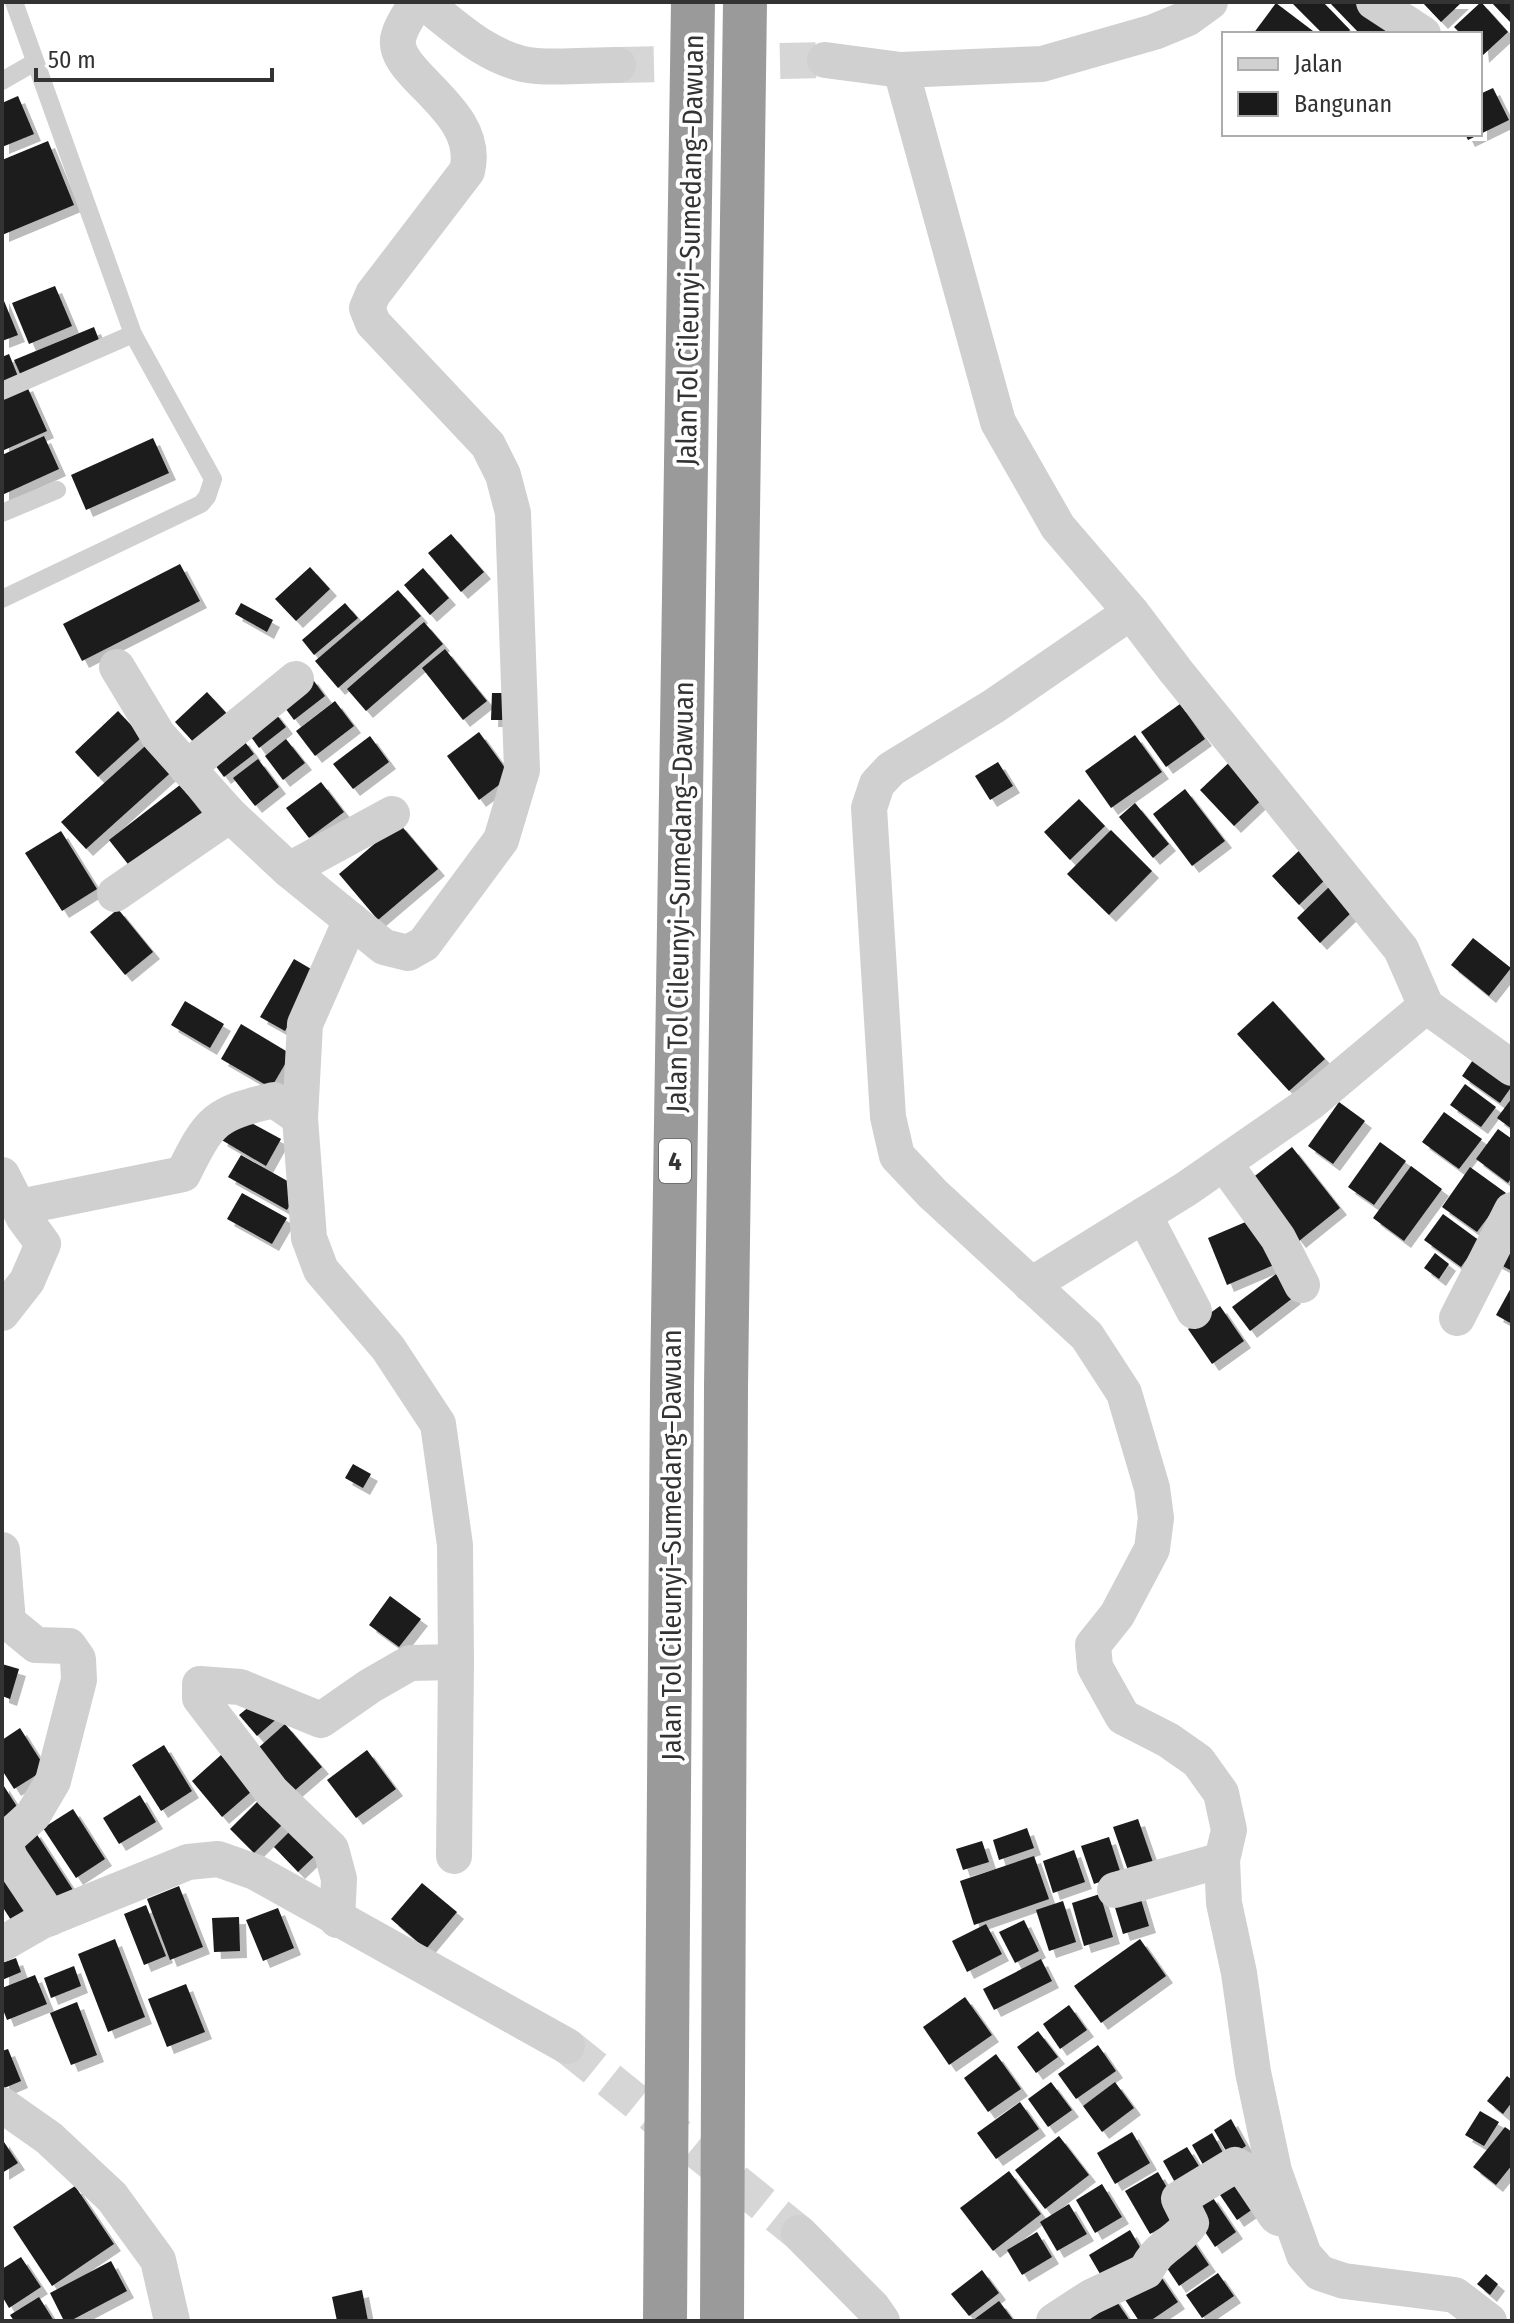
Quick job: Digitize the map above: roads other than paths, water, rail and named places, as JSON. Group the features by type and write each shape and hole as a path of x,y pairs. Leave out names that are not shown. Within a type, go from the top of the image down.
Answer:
{"highway":[{"name":"Jalan Tol Cileunyi–Sumedang–Dawuan","path":"665,2321 672,1403 693,2"},
{"name":"Jalan Tol Cileunyi–Sumedang–Dawuan","path":"722,2321 726,1386 745,2"}],"street":[{"path":"117,667 158,735 230,815 289,870 384,947 408,953 424,944 501,840 522,770 513,513 503,475 488,445 373,323 367,308 373,294 467,171 471,155 469,142 457,121 405,62 398,45 399,35 417,2"},
{"path":"424,2 498,55 534,66 618,65"},
{"path":"825,60 901,70 1042,64 1154,32 1188,18 1210,2"},
{"path":"1374,2 1420,32"},
{"path":"901,70 998,422 1058,527 1131,612 1401,949 1426,1006 1512,1068"},
{"path":"1131,612 994,706 891,769 877,784 869,808 888,1117 897,1156 933,1194 1087,1336 1124,1393 1152,1488 1156,1518 1152,1549 1117,1615 1093,1645 1095,1667 1123,1717 1168,1740 1198,1761 1221,1793 1229,1830 1222,1860 1224,1903 1239,1973 1253,2072 1274,2171 1304,2255 1320,2273 1344,2281 1455,2295 1489,2321"},
{"path":"187,768 296,679"},
{"path":"289,870 392,814"},
{"path":"115,894 230,815"},
{"path":"351,920 305,1024 300,1118 309,1238 321,1270 388,1348 438,1424 455,1545 454,1856"},
{"path":"1031,1285 1224,1163 1310,1103 1426,1006"},
{"path":"20,1207 183,1174 200,1140 221,1115 238,1108 274,1100 300,1118"},
{"path":"1224,1163 1278,1238 1302,1285"},
{"path":"2,1175 43,1244 27,1281 2,1313"},
{"path":"1457,1318 1512,1210"},
{"path":"1144,1215 1194,1311"},
{"path":"2,1550 8,1622 36,1645 69,1646 78,1659 79,1680 53,1781 33,1815 4,1841 10,1858 50,1918"},
{"path":"337,1920 339,1879 331,1849 272,1792 200,1698 200,1684 240,1687 321,1720 410,1663 456,1662"},
{"path":"2,1944 50,1918 188,1862 218,1859 255,1872 567,2046"},
{"path":"1115,1890 1222,1860"},
{"path":"2,2105 49,2138 112,2197 158,2260 172,2321"},
{"path":"1054,2321 1091,2297 1146,2271 1153,2255 1191,2223 1179,2199 1235,2165 1245,2170 1276,2216 1293,2223"},
{"path":"799,2233 882,2321"}],"lane":[{"path":"2,599 201,504 213,479 133,334 14,2"},
{"path":"2,81 35,62"},
{"path":"2,391 133,334"},
{"path":"2,513 57,490"}],"tunnel":[{"path":"618,65 825,60"},
{"path":"567,2046 799,2233"}]}
